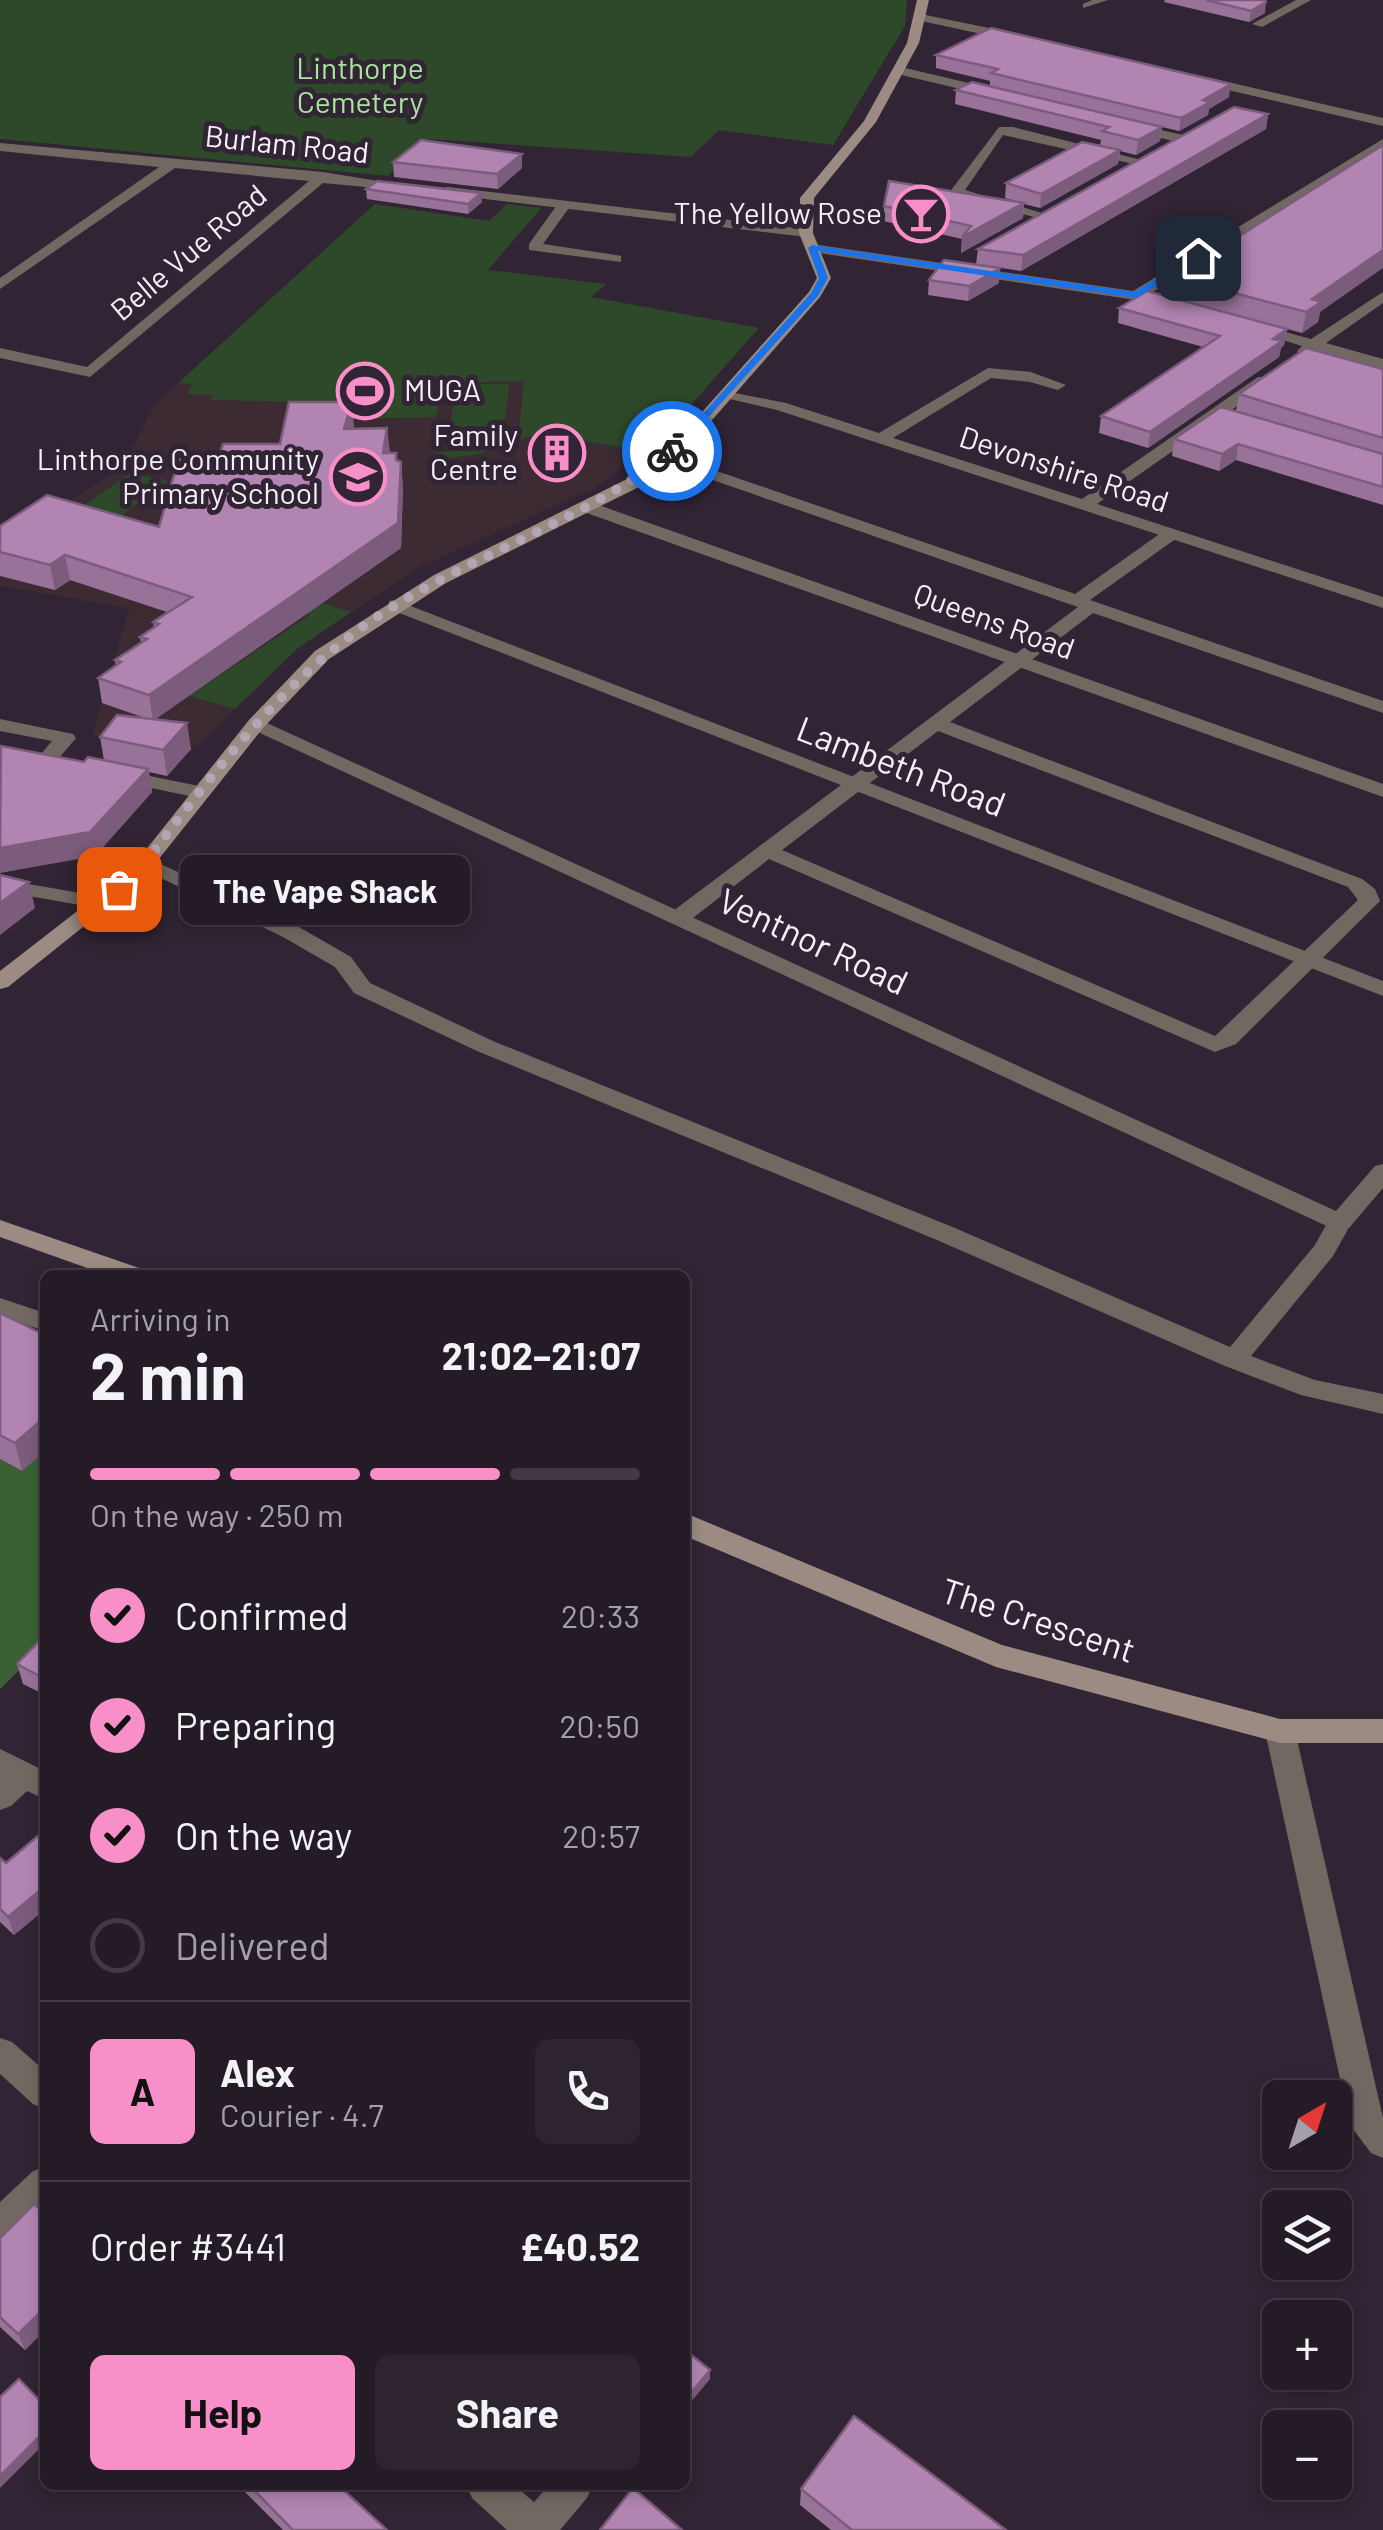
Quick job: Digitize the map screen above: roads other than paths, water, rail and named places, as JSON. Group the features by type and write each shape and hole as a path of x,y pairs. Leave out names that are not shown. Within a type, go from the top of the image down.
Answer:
{"street":[{"path":"0,982 103,903 144,864 256,724 322,654 395,605 632,484 726,396 815,294 824,278 809,241 806,198 870,122 913,43 923,0"},
{"path":"1088,6 1102,0"},
{"path":"1258,24 1305,0"},
{"path":"920,18 1034,42"},
{"path":"897,70 1010,97"},
{"path":"1186,77 1379,118"},
{"path":"1245,103 1262,94"},
{"path":"1122,125 1178,138"},
{"path":"1122,171 1195,130"},
{"path":"1040,217 957,192 998,131 1013,131 1138,162"},
{"path":"1136,296 1383,143"},
{"name":"Burlam Road","path":"0,146 323,176 564,205 959,264 1136,296 1189,310"},
{"path":"0,285 176,161"},
{"name":"Belle Vue Road","path":"0,353 90,372 323,176"},
{"path":"564,205 534,247 616,258"},
{"path":"1026,226 1056,208"},
{"path":"1298,356 1383,296"},
{"path":"1243,325 1383,364"},
{"path":"1084,506 1282,367"},
{"path":"880,439 988,372 1058,385"},
{"name":"Devonshire Road","path":"726,396 780,406 1383,603"},
{"path":"1216,414 1235,419"},
{"path":"664,458 1383,707"},
{"name":"Queens Road","path":"586,507 1383,791"},
{"path":"681,916 1018,660 1171,534"},
{"name":"Lambeth Road","path":"395,605 1383,989"},
{"path":"768,851 1215,1045 1228,1039 1369,901 1368,893 1356,883 936,723"},
{"path":"0,724 66,738 46,761 199,792"},
{"name":"Ventnor Road","path":"256,724 1340,1222"},
{"path":"144,864 292,932 343,962 362,988 484,1046 946,1234 1234,1359 1310,1388 1383,1404"},
{"path":"0,885 103,903"},
{"path":"1234,1359 1383,1172"},
{"path":"0,1228 119,1270"},
{"path":"0,1307 40,1320"},
{"name":"The Crescent","path":"690,1526 996,1655 1280,1731 1383,1730"},
{"path":"1280,1731 1367,2125 1383,2142"},
{"path":"0,1797 22,1774"},
{"path":"0,2053 40,2089"},
{"path":"0,2225 40,2188"},
{"path":"491,2490 535,2530 570,2490"}],"place":[{"name":"The Yellow Rose","path":"921,214"},
{"name":"MUGA","path":"365,391"},
{"name":"Family Centre","path":"557,453"},
{"name":"Linthorpe Community Primary School","path":"358,477"},
{"name":"The Vape Shack","path":"119,889"}],"park label":[{"name":"Linthorpe Cemetery","path":"360,86"}]}
